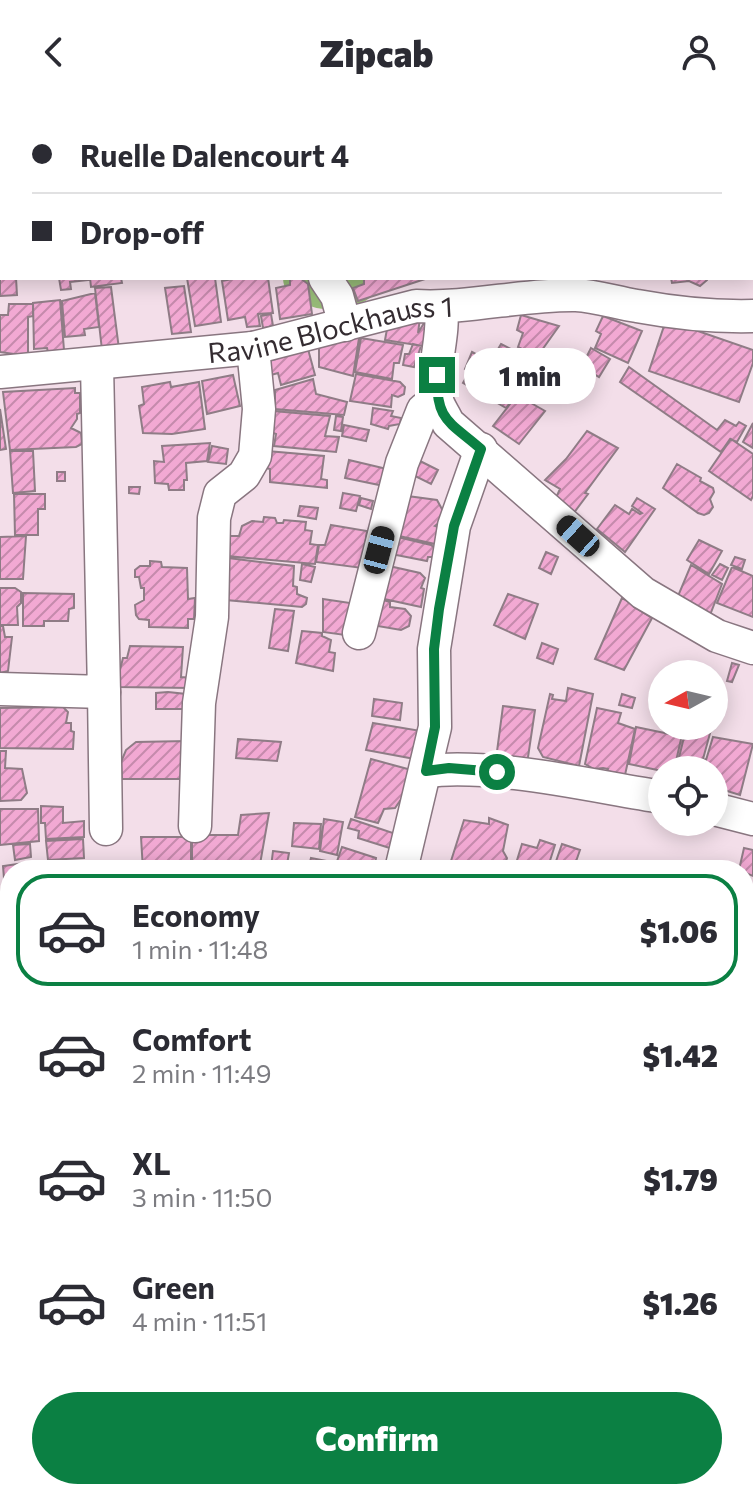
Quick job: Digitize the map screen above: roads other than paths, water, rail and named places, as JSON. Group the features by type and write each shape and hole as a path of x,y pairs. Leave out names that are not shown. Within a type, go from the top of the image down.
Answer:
{"street":[{"path":"326,280 337,296 345,325"},
{"name":"Ravine Blockhauss 1","path":"0,372 253,348 416,306 441,307 526,297 579,295 638,307 708,315 753,316"},
{"path":"441,307 443,325 437,350 436,401 448,423 643,593 717,636 753,648"},
{"path":"195,826 199,703 212,617 214,518 220,494 244,475 255,456 259,409 253,348"},
{"path":"97,365 106,829"},
{"path":"359,633 402,463 423,410 436,401"},
{"path":"404,860 435,727 434,649 454,526 481,449"},
{"path":"0,689 104,692"},
{"path":"426,771 449,768 497,772 648,795"},
{"path":"728,813 753,819"}],"waterway":[{"path":"314,280 331,284 348,280"}]}
